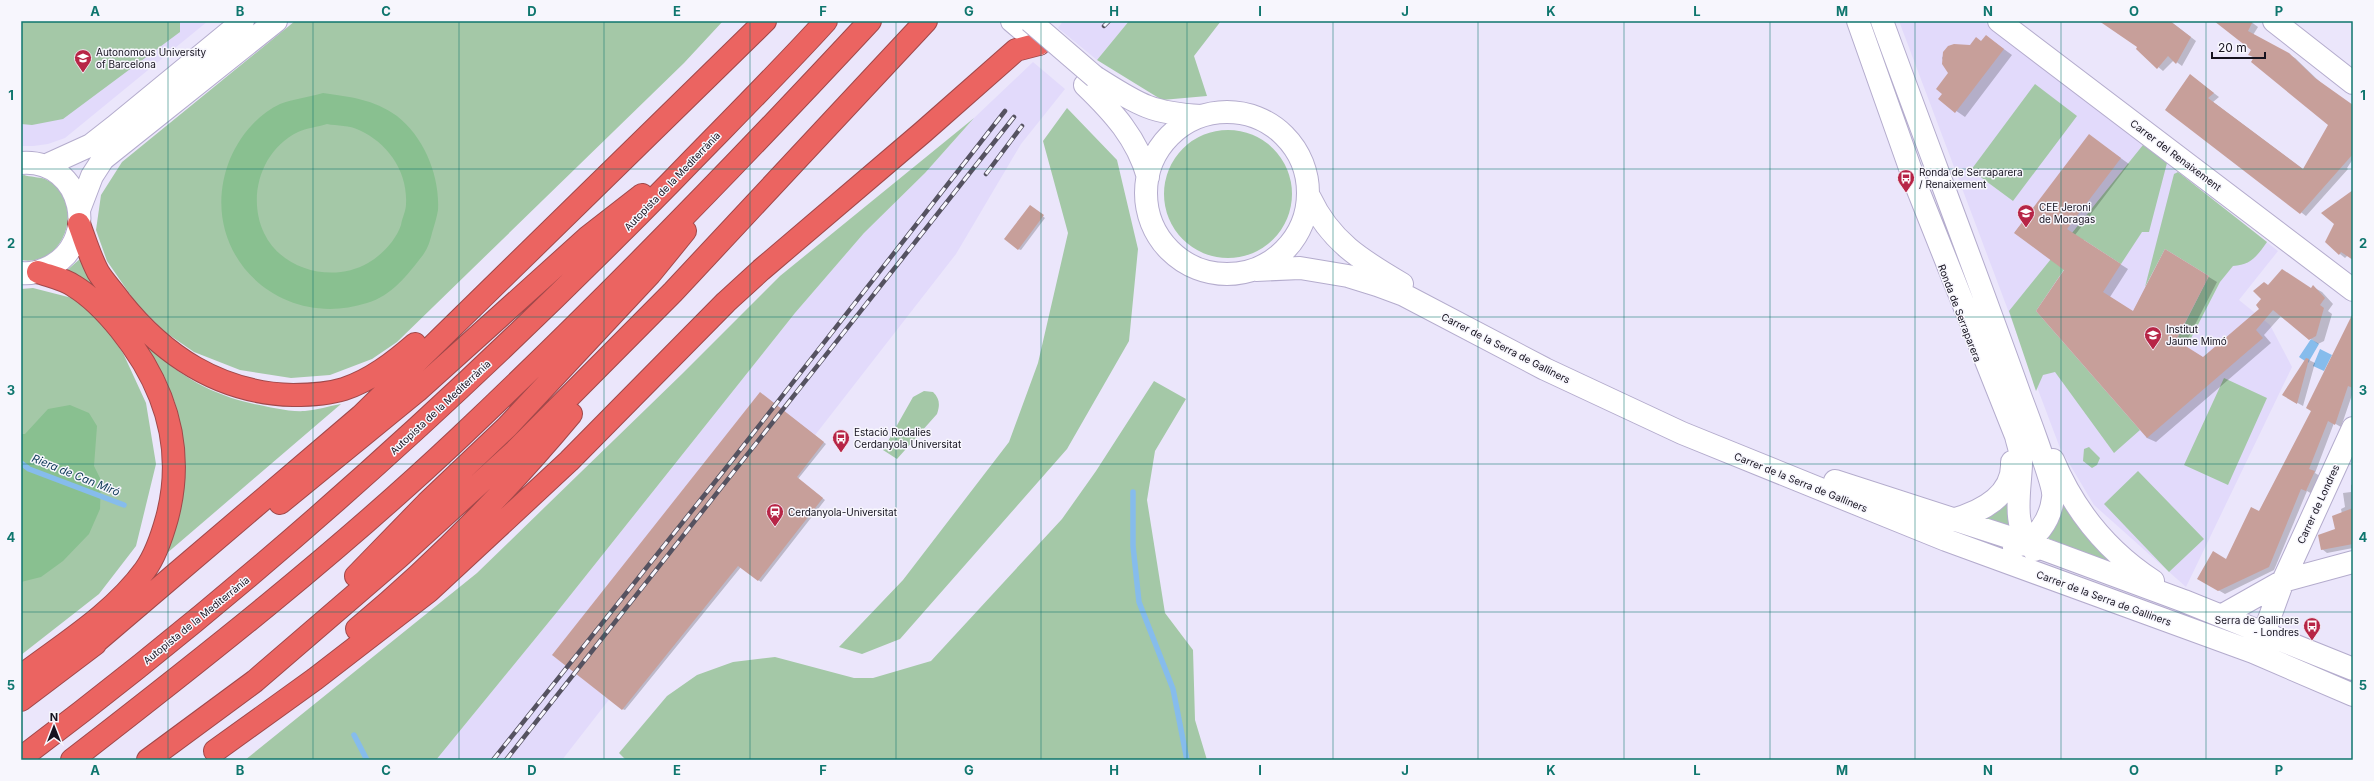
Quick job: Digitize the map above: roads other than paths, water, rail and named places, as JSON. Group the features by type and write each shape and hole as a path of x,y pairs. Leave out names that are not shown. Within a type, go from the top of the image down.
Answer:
{"highway":[{"path":"84,652 361,416 744,44 765,21"},
{"name":"Autopista de la Mediterrània","path":"21,758 182,633 354,486 457,393 533,320 826,21"},
{"path":"72,760 198,663 304,575 458,439 571,329 762,134 870,21"},
{"path":"149,759 255,681 399,557 520,446 673,292 926,21"},
{"path":"79,217 91,259 99,274 148,334 182,360 222,381 251,390 279,394 310,395 342,390 380,372 417,343 577,184 696,74 744,44"},
{"path":"210,756 315,679 429,591 569,461 726,302 761,270 923,132 1016,50 1039,44"},
{"path":"149,759 243,672 366,568 427,503 507,427 650,274 762,134"},
{"path":"21,700 84,652 216,557 465,349 588,237 713,138"},
{"path":"21,676 107,610 129,590 145,569 162,534 169,509 174,463 172,434 166,410 148,369 134,346 104,310 74,285 26,273"},
{"path":"210,756 388,603 473,523 563,424 673,292"}],"street":[{"path":"47,165 91,145 243,21"},
{"path":"26,273 59,262 72,248 79,217 92,176 103,159 276,21"},
{"path":"1012,21 1039,44 1090,81 1149,109 1172,114 1201,116"},
{"path":"1030,21 1090,81 1128,130 1142,155 1148,177"},
{"name":"Ronda de Serraparera","path":"1858,21 1916,185 2016,436 2021,462 2019,511 2021,530 2027,543 2044,560 2074,576 2121,596 2133,609"},
{"path":"1868,21 1875,70"},
{"path":"1882,21 1974,267 2033,431 2054,497 2048,518 2040,531 2027,543 2012,547 1980,542 1960,545"},
{"name":"Carrer del Renaixement","path":"1999,21 2353,290"},
{"path":"2274,21 2353,82"},
{"name":"Ronda de Serraparera","path":"1875,70 1876,95 2012,450 2012,468 2009,484 1990,504 1970,515 1952,520"},
{"path":"1216,112 1242,113 1259,118 1273,125 1298,150 1306,167 1310,198 1307,211 1292,238 1277,254 1256,270 1234,275 1207,273 1182,262 1172,254 1159,239 1149,215 1147,203 1148,177 1154,159 1163,143 1184,124 1201,116 1216,112"},
{"path":"21,163 35,162 47,165 60,173 68,182 75,194 79,217"},
{"name":"Carrer de la Serra de Galliners","path":"1310,198 1328,230 1363,261 1455,313 1542,358 1688,426 1770,459 1952,520 2027,543 2184,601 2353,669"},
{"path":"1974,267 1983,278 2056,469 2090,525 2117,555 2133,568 2184,601"},
{"name":"Carrer de la Serra de Galliners","path":"1256,270 1300,268 1348,276 1377,284 1404,295 1494,343 1654,420 1794,480 1960,545 2253,652 2353,695"},
{"name":"Carrer de Londres","path":"2253,652 2264,633 2283,581 2353,428"},
{"path":"2221,616 2283,581 2353,562"}],"water":[{"path":"2311,339 2319,344 2308,363 2299,357"},
{"path":"2320,349 2332,355 2324,371 2313,366"}],"waterway":[{"name":"Riera de Can Miró","path":"21,463 29,469 124,505"},
{"path":"1133,492 1133,546 1139,602 1173,689 1187,760"},
{"name":"Riera de Can Miró","path":"354,735 367,760"}],"railway":[{"path":"1104,26 1109,21"},
{"path":"493,760 726,468 1005,111"},
{"path":"506,760 1014,117"},
{"path":"986,174 1022,126"}],"place":[{"name":"Autonomous University of Barcelona","path":"83,73"},
{"name":"Ronda de Serraparera / Renaixement","path":"1906,193"},
{"name":"CEE Jeroni de Moragas","path":"2026,228"},
{"name":"Institut Jaume Mimó","path":"2153,350"},
{"name":"Estació Rodalies Cerdanyola Universitat","path":"841,453"},
{"name":"Cerdanyola-Universitat","path":"775,527"},
{"name":"Serra de Galliners - Londres","path":"2312,641"}]}
